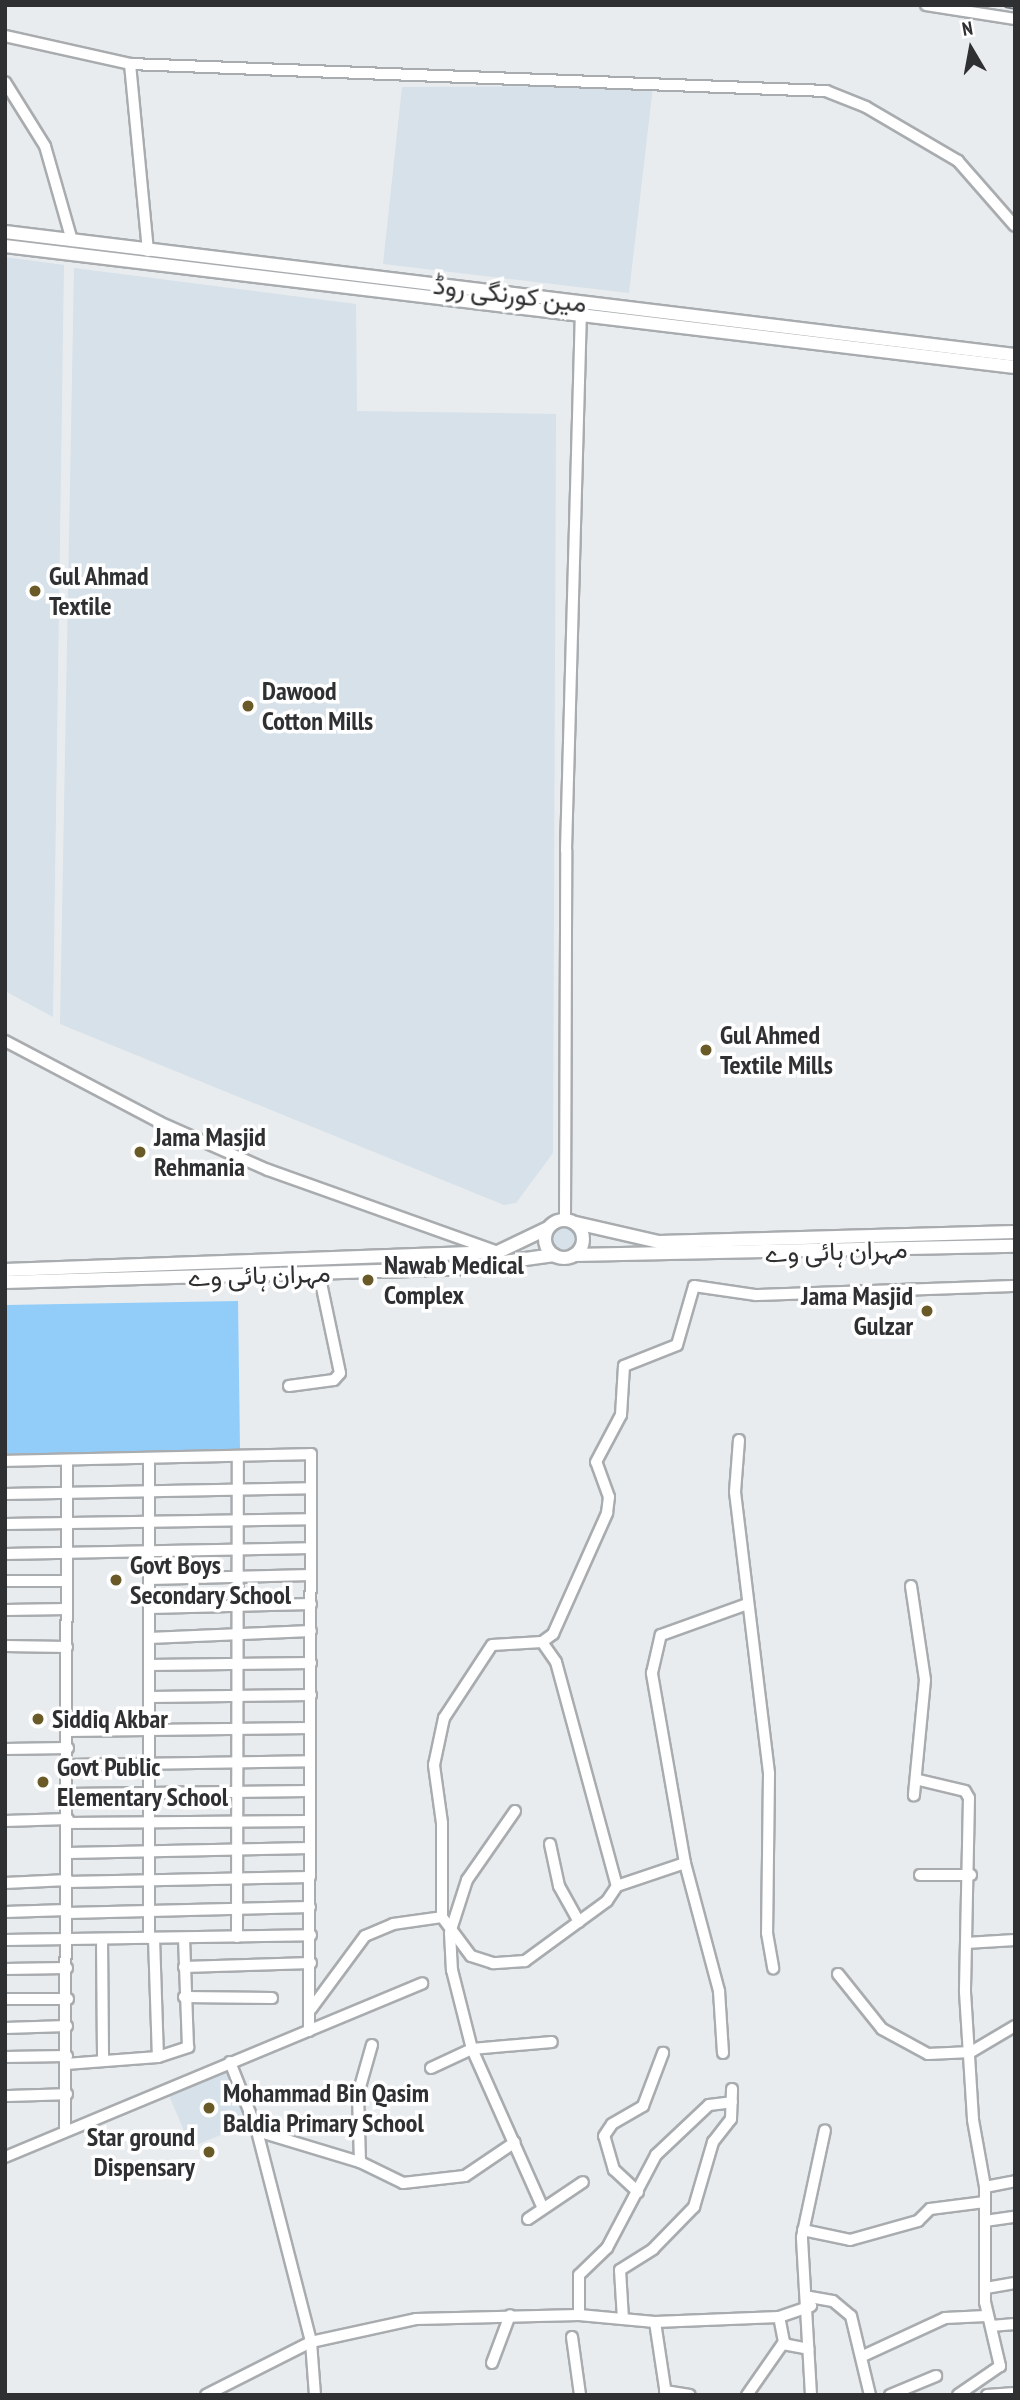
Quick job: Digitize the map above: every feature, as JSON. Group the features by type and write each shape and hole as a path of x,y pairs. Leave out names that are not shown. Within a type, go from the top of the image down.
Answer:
{"main road":[{"name":"مین کورنگی روڈ","path":"5,232 1015,355"},
{"name":"مین کورنگی روڈ","path":"5,246 1015,367"},
{"path":"548,1228 545,1243 554,1255 574,1255 583,1236 571,1221"},
{"path":"5,1270 498,1252 548,1228 571,1221 659,1242 1015,1232"},
{"name":"مہران ہائی وے","path":"574,1255 1015,1246"},
{"name":"مہران ہائی وے","path":"5,1282 505,1266 554,1255"}],"street":[{"path":"926,5 1015,19"},
{"path":"5,36 130,64 826,91 866,107 958,161 1015,226"},
{"path":"130,64 148,251"},
{"path":"5,82 45,146 72,241"},
{"path":"571,1221 566,838 582,302"},
{"path":"5,1041 159,1122 268,1171 498,1252"},
{"path":"289,1386 334,1380 340,1373 319,1273"},
{"path":"685,1863 617,1886 579,1922 525,1961 493,1964 471,1956 450,1933 442,1917 442,1823 434,1765 444,1718 492,1645 542,1642 553,1634 607,1513 609,1497 596,1462 621,1415 624,1366 677,1345 694,1286 770,1295 1015,1286"},
{"path":"739,1440 735,1492 745,1605 769,1774 767,1933 773,1968"},
{"path":"5,1461 311,1454 309,2031"},
{"path":"237,1937 240,1792 238,1457"},
{"path":"149,1458 149,1909 158,2057"},
{"path":"65,2131 68,1999 67,1460"},
{"path":"5,1494 149,1494 310,1488"},
{"path":"5,1524 239,1518 310,1519"},
{"path":"5,1553 311,1548"},
{"path":"149,1579 311,1575"},
{"path":"5,1581 67,1581"},
{"path":"911,1586 925,1680 919,1780 914,1795"},
{"path":"149,1608 311,1604"},
{"path":"723,2053 719,1991 685,1863 654,1695 658,1641 745,1605"},
{"path":"5,1609 67,1609"},
{"path":"149,1638 311,1631"},
{"path":"542,1642 556,1662 617,1886"},
{"path":"5,1646 67,1647"},
{"path":"149,1665 311,1663"},
{"path":"149,1697 311,1695"},
{"path":"68,1731 310,1728"},
{"path":"5,1749 68,1748"},
{"path":"68,1765 310,1761"},
{"path":"919,1780 969,1795 971,1875 966,1943 973,2120 985,2186 986,2316 991,2326 999,2367 971,2380 958,2395"},
{"path":"68,1794 309,1791"},
{"path":"515,1811 467,1880 450,1933 456,1993 472,2049 542,2206"},
{"path":"5,1821 309,1821"},
{"path":"550,1844 559,1886 579,1922"},
{"path":"68,1853 310,1849"},
{"path":"920,1875 971,1875"},
{"path":"5,1883 310,1877"},
{"path":"5,1912 310,1907"},
{"path":"311,2010 365,1936 393,1924 442,1917"},
{"path":"5,1940 311,1936"},
{"path":"5,2057 103,2061 158,2057 188,2047 184,1997 184,1938"},
{"path":"102,1939 103,2061"},
{"path":"966,1943 1015,1940"},
{"path":"184,1967 311,1963"},
{"path":"5,1969 67,1968"},
{"path":"838,1974 891,2037 936,2056 971,2052 1015,2026"},
{"path":"5,2157 422,1983"},
{"path":"184,1997 272,1998"},
{"path":"5,1999 68,1999"},
{"path":"5,2028 67,2026"},
{"path":"431,2068 472,2049 552,2042"},
{"path":"360,2162 358,2094 372,2045"},
{"path":"638,2192 614,2170 604,2136 612,2124 643,2106 663,2053"},
{"path":"230,2062 257,2132 311,2342 315,2395"},
{"path":"623,2319 620,2270 653,2249 694,2207 713,2142 731,2119 732,2088"},
{"path":"5,2096 67,2094"},
{"path":"579,2315 579,2275 607,2248 656,2155 709,2105 732,2102"},
{"path":"811,2395 811,2302 803,2230 825,2130"},
{"path":"257,2132 360,2162 391,2181 435,2182 465,2176 515,2142"},
{"path":"985,2186 1015,2181"},
{"path":"528,2219 542,2206 583,2182"},
{"path":"803,2230 850,2240 918,2221 930,2209 985,2202"},
{"path":"985,2221 1015,2217"},
{"path":"986,2288 1015,2283"},
{"path":"206,2395 311,2342 416,2319 579,2315 655,2322 779,2317 811,2302 846,2310 865,2355 870,2395"},
{"path":"492,2363 510,2315"},
{"path":"865,2355 938,2320 986,2316"},
{"path":"747,2395 783,2344 779,2317"},
{"path":"655,2322 666,2393 690,2395"},
{"path":"991,2326 1015,2324"},
{"path":"572,2337 580,2395"},
{"path":"783,2344 809,2348"},
{"path":"890,2395 936,2376"},
{"path":"987,2395 1015,2393"}],"shaded area":[{"path":"653,86 629,293 383,264 402,87"},
{"path":"5,257 64,265 53,1017 5,991"},
{"path":"74,268 356,304 357,411 556,414 553,1153 516,1203 504,1205 60,1024"},
{"path":"564,1226 574,1229 577,1239 574,1249 564,1252 554,1249 551,1239 554,1229"},
{"path":"238,1301 240,1450 5,1454 5,1305"},
{"name":"Mohammad Bin Qasim Baldia Primary School","path":"227,2069 250,2123 191,2147 168,2093"}],"railway":[{"path":"1005,5 1015,7"}],"place":[{"name":"Gul Ahmad Textile","path":"35,591"},
{"name":"Dawood Cotton Mills","path":"248,706"},
{"name":"Gul Ahmed Textile Mills","path":"706,1050"},
{"name":"Jama Masjid Rehmania","path":"140,1152"},
{"name":"Nawab Medical Complex","path":"368,1280"},
{"name":"Jama Masjid Gulzar","path":"927,1311"},
{"name":"Govt Boys Secondary School","path":"116,1580"},
{"name":"Siddiq Akbar","path":"38,1719"},
{"name":"Govt Public Elementary School","path":"43,1782"},
{"name":"Mohammad Bin Qasim Baldia Primary School","path":"209,2108"},
{"name":"Star ground Dispensary","path":"209,2152"}]}
